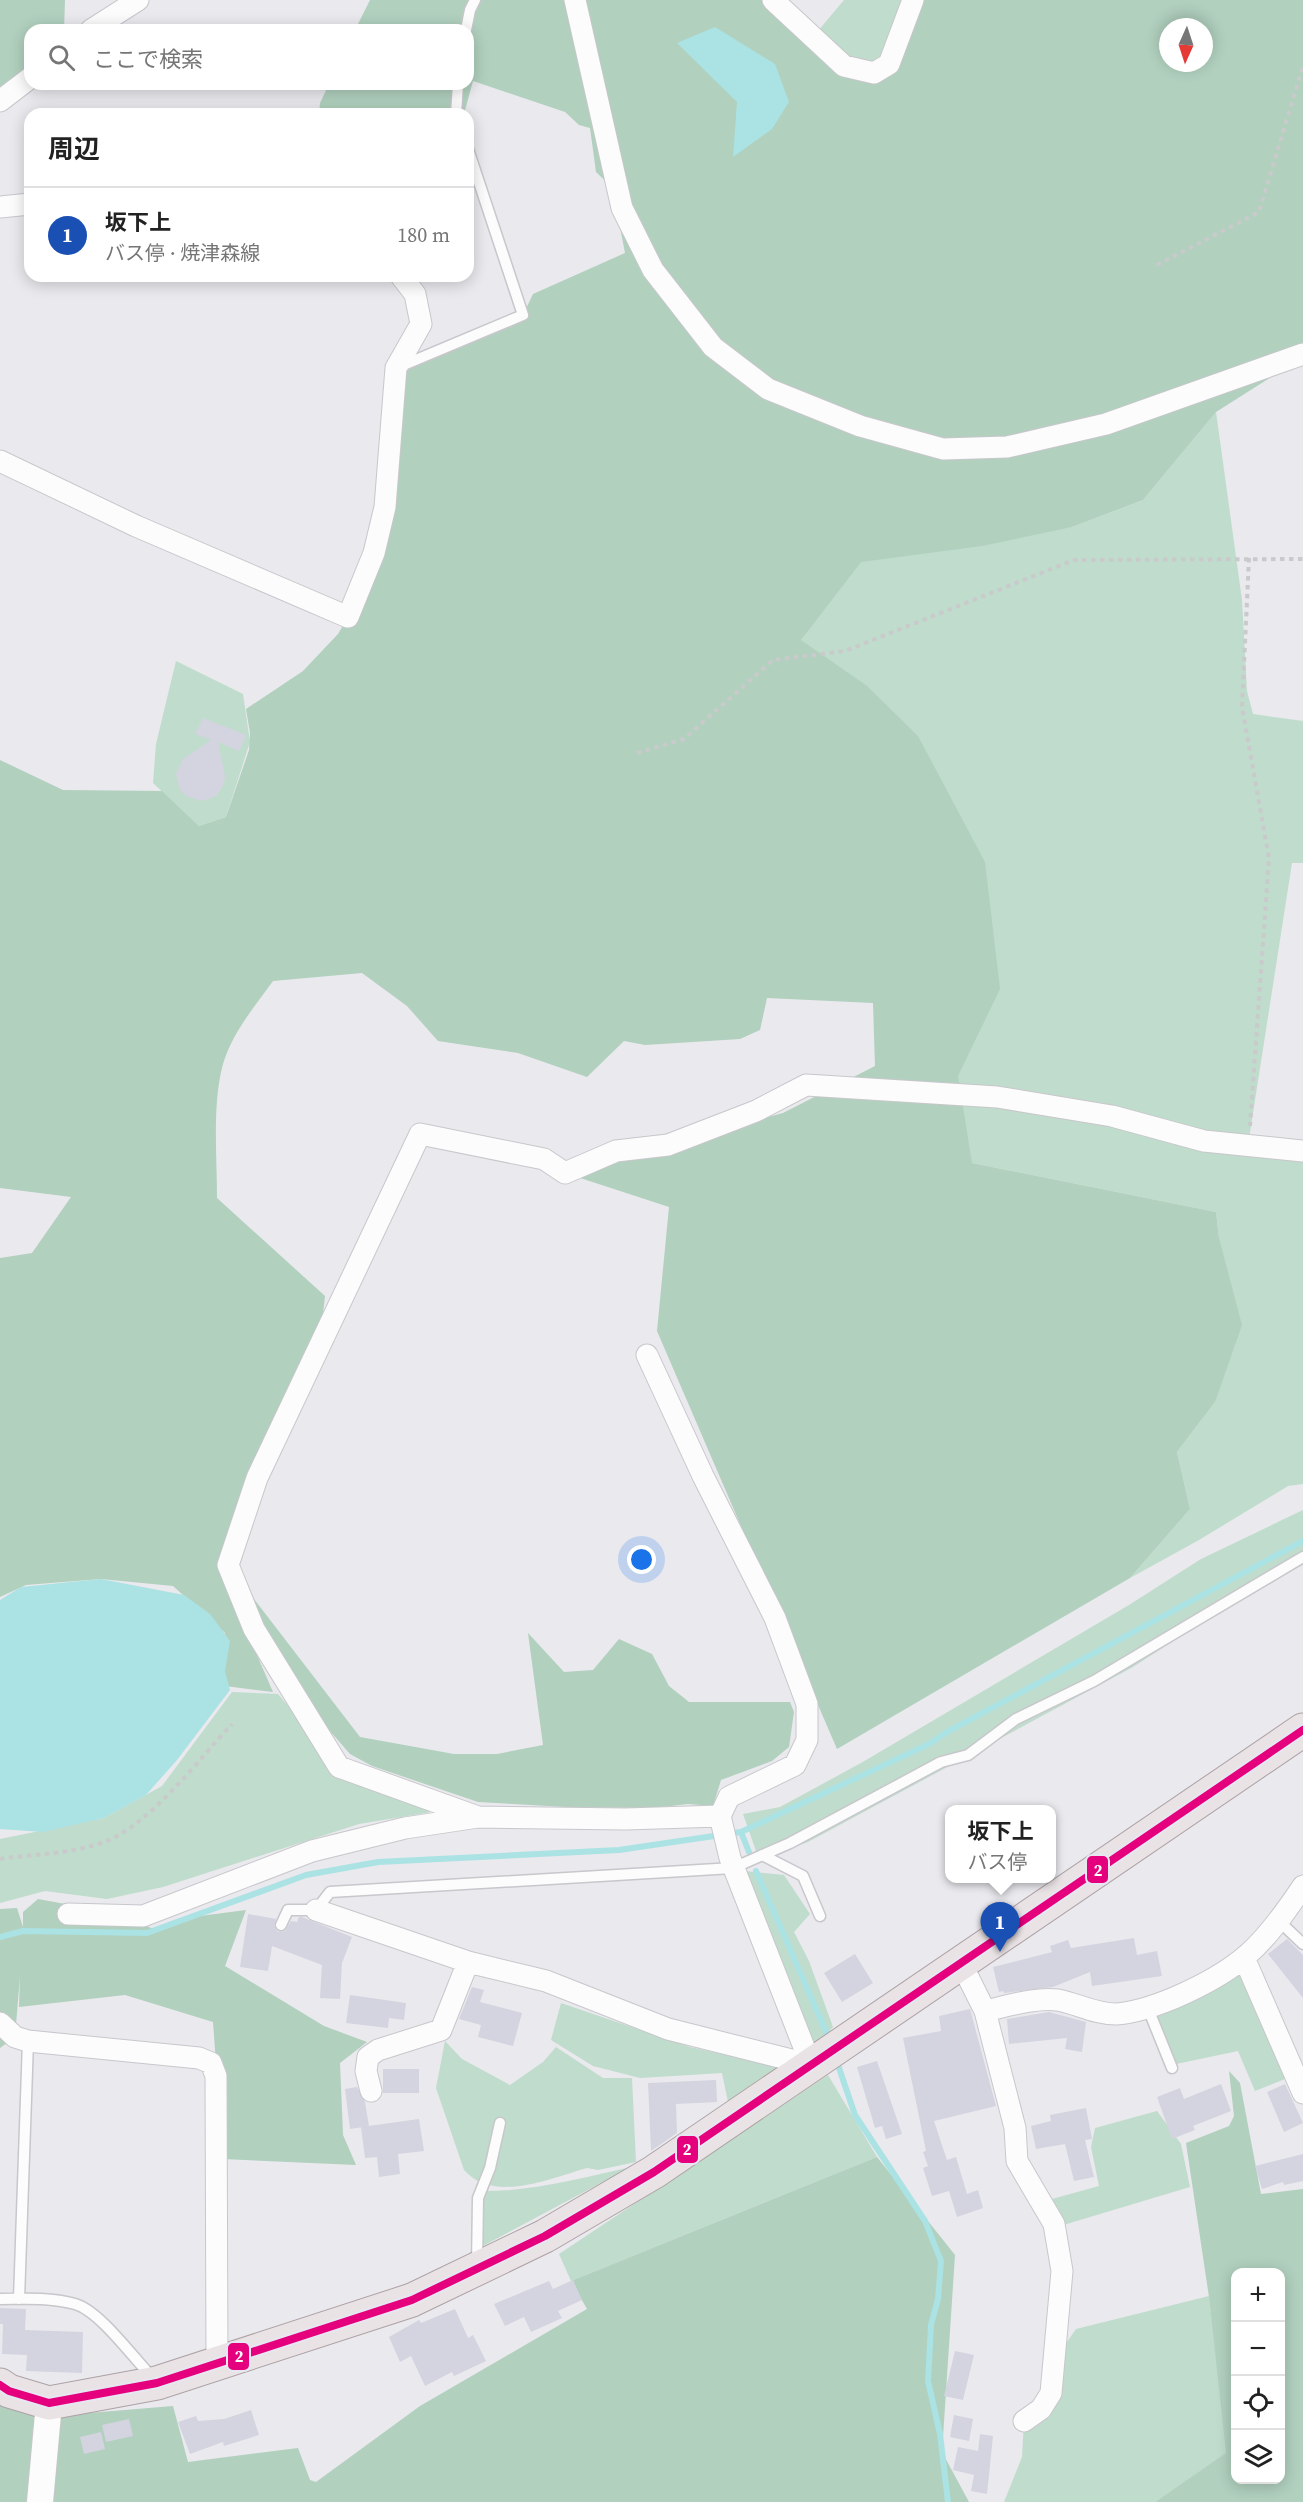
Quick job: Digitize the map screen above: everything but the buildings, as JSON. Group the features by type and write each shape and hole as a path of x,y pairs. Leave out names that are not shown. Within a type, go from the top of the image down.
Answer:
{"main road":[{"path":"0,2385 9,2391 49,2403 157,2383 411,2300 477,2268 599,2206 1303,1730"}],"street":[{"path":"100,24 138,0"},
{"path":"575,0 622,208 653,270 713,347 768,389 860,426 942,449 1007,447 1106,424 1303,354"},
{"path":"773,0 844,66 874,73 889,64 913,0"},
{"path":"0,101 24,83"},
{"path":"0,207 24,205"},
{"path":"0,461 156,535 348,617 374,554 384,507 396,368 421,324 415,294 406,282"},
{"path":"478,1817 339,1767 254,1629 228,1564 257,1478 420,1134 544,1159 565,1173 615,1151 668,1145 756,1112 806,1085 837,1085 997,1097 1112,1116 1204,1141 1303,1150"},
{"path":"647,1355 703,1476 775,1618 807,1704 807,1740 795,1765 729,1797 721,1820 731,1863 827,2054"},
{"path":"68,1914 143,1916 312,1851 405,1828 478,1817 721,1820"},
{"path":"985,2011 1036,2001 1058,2000 1088,2010 1117,2014 1148,2006 1211,1982 1245,1960 1280,1921 1303,1886"},
{"path":"316,1910 468,1962 546,1981 668,2029 827,2054"},
{"path":"1245,1960 1303,2093"},
{"path":"371,2091 366,2071 368,2057 378,2050 441,2030 468,1962"},
{"path":"961,1963 985,2011 1015,2128 1017,2161 1054,2224 1062,2271 1051,2393 1041,2409 1024,2421"},
{"path":"0,2023 15,2037 28,2042 199,2058 211,2063 216,2076 217,2363"},
{"path":"40,2502 49,2403"}],"lane":[{"path":"467,24 475,0"},
{"path":"456,108 458,90"},
{"path":"396,368 523,315 474,167"},
{"path":"282,1925 288,1910 316,1910 330,1892 731,1863 762,1855 941,1762 968,1755 1016,1719 1094,1681 1303,1557"},
{"path":"762,1855 803,1876 820,1916"},
{"path":"1280,1921 1303,1944"},
{"path":"1148,2006 1172,2068"},
{"path":"20,2299 28,2042"},
{"path":"477,2268 478,2198 490,2168 500,2123"},
{"path":"0,2299 39,2299 77,2304 99,2320 157,2383"}],"path":[{"path":"1157,265 1259,212 1303,66"},
{"path":"1248,1145 1269,858 1242,707 1249,558"},
{"path":"638,753 684,739 773,660 845,651 1074,560 1303,559"},
{"path":"0,1859 84,1848 106,1842 152,1810 232,1724"}],"green space":[{"path":"0,0 65,0 64,24 24,24 24,79 0,101"},
{"path":"370,0 773,0 813,37 874,73 912,0 1303,0 1303,357 1216,412 1143,500 1072,527 982,546 861,562 801,640 867,686 918,736 985,862 1000,989 958,1076 972,1163 1216,1212 1219,1238 1242,1325 1215,1402 1177,1452 1190,1509 1130,1578 837,1749 657,1331 669,1207 565,1173 783,1113 875,1066 873,1003 767,998 760,1030 740,1039 645,1045 624,1041 587,1077 518,1053 438,1041 407,1006 362,973 273,981 245,1020 227,1053 217,1096 216,1130 217,1198 325,1296 320,1341 221,1572 273,1692 225,1686 225,1633 173,1586 101,1579 26,1585 0,1597 0,1258 32,1253 71,1197 0,1188 0,760 63,790 162,791 199,826 226,817 249,750 250,733 246,709 303,671 338,634 348,617 385,507 396,368 523,315 533,294 625,253 620,227 620,195 596,172 590,128 579,125 565,112 474,81 474,24 358,24"},
{"path":"844,0 909,0 874,73 813,37"},
{"path":"326,90 471,90 466,108 320,108"},
{"path":"1216,412 1242,600 1247,691 1253,714 1303,721 1303,863 1292,863 1248,1145 1303,1154 1303,1484 1288,1486 1199,1540 1130,1578 1190,1509 1177,1452 1215,1402 1219,1238 1216,1212 972,1163 801,640 862,552 1072,527 1143,500"},
{"path":"176,661 243,694 250,742 226,817 199,826 153,783 156,744"},
{"path":"1303,1510 1303,1565 1257,1587 1133,1667 808,1842 780,1852 756,1851 743,1814 780,1807 861,1763 1129,1605 1201,1559"},
{"path":"231,1569 360,1737 454,1754 497,1754 543,1745 528,1633 564,1672 593,1670 619,1639 652,1654 669,1686 689,1702 790,1702 794,1712 789,1747 772,1761 721,1780 713,1806 688,1804 653,1808 566,1807 478,1802 372,1766 350,1754 323,1723 273,1643"},
{"path":"232,1692 278,1694 339,1766 380,1779 431,1812 359,1824 163,1887 107,1899 45,1891 0,1903 0,1839 104,1818 162,1786"},
{"path":"744,1871 784,1875 810,1914 794,1932 809,1961 833,2027 816,2047"},
{"path":"38,1899 109,1912 154,1929 177,1919 246,1910 225,1966 324,2026 367,2042 340,2063 343,2135 356,2165 223,2159 213,2022 125,1995 19,2007 20,1976 15,2037 0,2048 0,1909 17,1908 23,1927 23,1912"},
{"path":"1241,1970 1285,2079 1255,2091 1238,2051 1176,2064 1154,2013"},
{"path":"561,2003 690,2047 780,2067 728,2102 722,2073 640,2078 593,2066 551,2040"},
{"path":"445,2041 462,2059 510,2085 543,2062 556,2047 603,2078 632,2078 636,2162 598,2170 587,2168 540,2182 507,2187 476,2180 464,2170 436,2088"},
{"path":"1229,2071 1240,2083 1261,2194 1303,2189 1303,2502 1155,2502 1226,2453 1209,2297 1186,2143 1229,2126 1234,2116"},
{"path":"828,2075 877,2157 571,2281 559,2254"},
{"path":"1157,2111 1181,2144 1190,2187 1060,2226 1052,2199 1099,2186 1091,2147 1095,2128"},
{"path":"877,2157 955,2255 942,2452 969,2502 0,2502 0,2402 77,2414 173,2406 188,2462 298,2448 310,2480 316,2482 420,2406 587,2309 571,2281"},
{"path":"631,2167 481,2247 480,2191 537,2187"},
{"path":"1209,2296 1227,2453 1155,2502 1004,2502 1022,2457 1024,2421 1054,2397 1067,2342 1076,2329"}],"water":[{"path":"715,27 775,64 789,102 772,129 733,157 737,102 677,43"},
{"path":"101,1579 184,1595 210,1614 230,1641 225,1671 230,1690 177,1760 146,1795 104,1818 43,1832 0,1829 0,1600 21,1587"}],"waterway":[{"path":"0,1937 23,1931 147,1933 306,1875 378,1862 619,1850 741,1832 929,1744 947,1732 1303,1541"},
{"path":"741,1832 749,1852"},
{"path":"756,1871 830,2041"},
{"path":"836,2059 855,2115 925,2221 941,2261 938,2299 931,2325 928,2381 940,2434 948,2502"}],"transit line":[{"name":"2","path":"0,2385 9,2391 49,2403 157,2383 412,2300 545,2236 654,2172 1303,1730"}],"place":[{"name":"坂下上","path":"1000,1952"}]}
